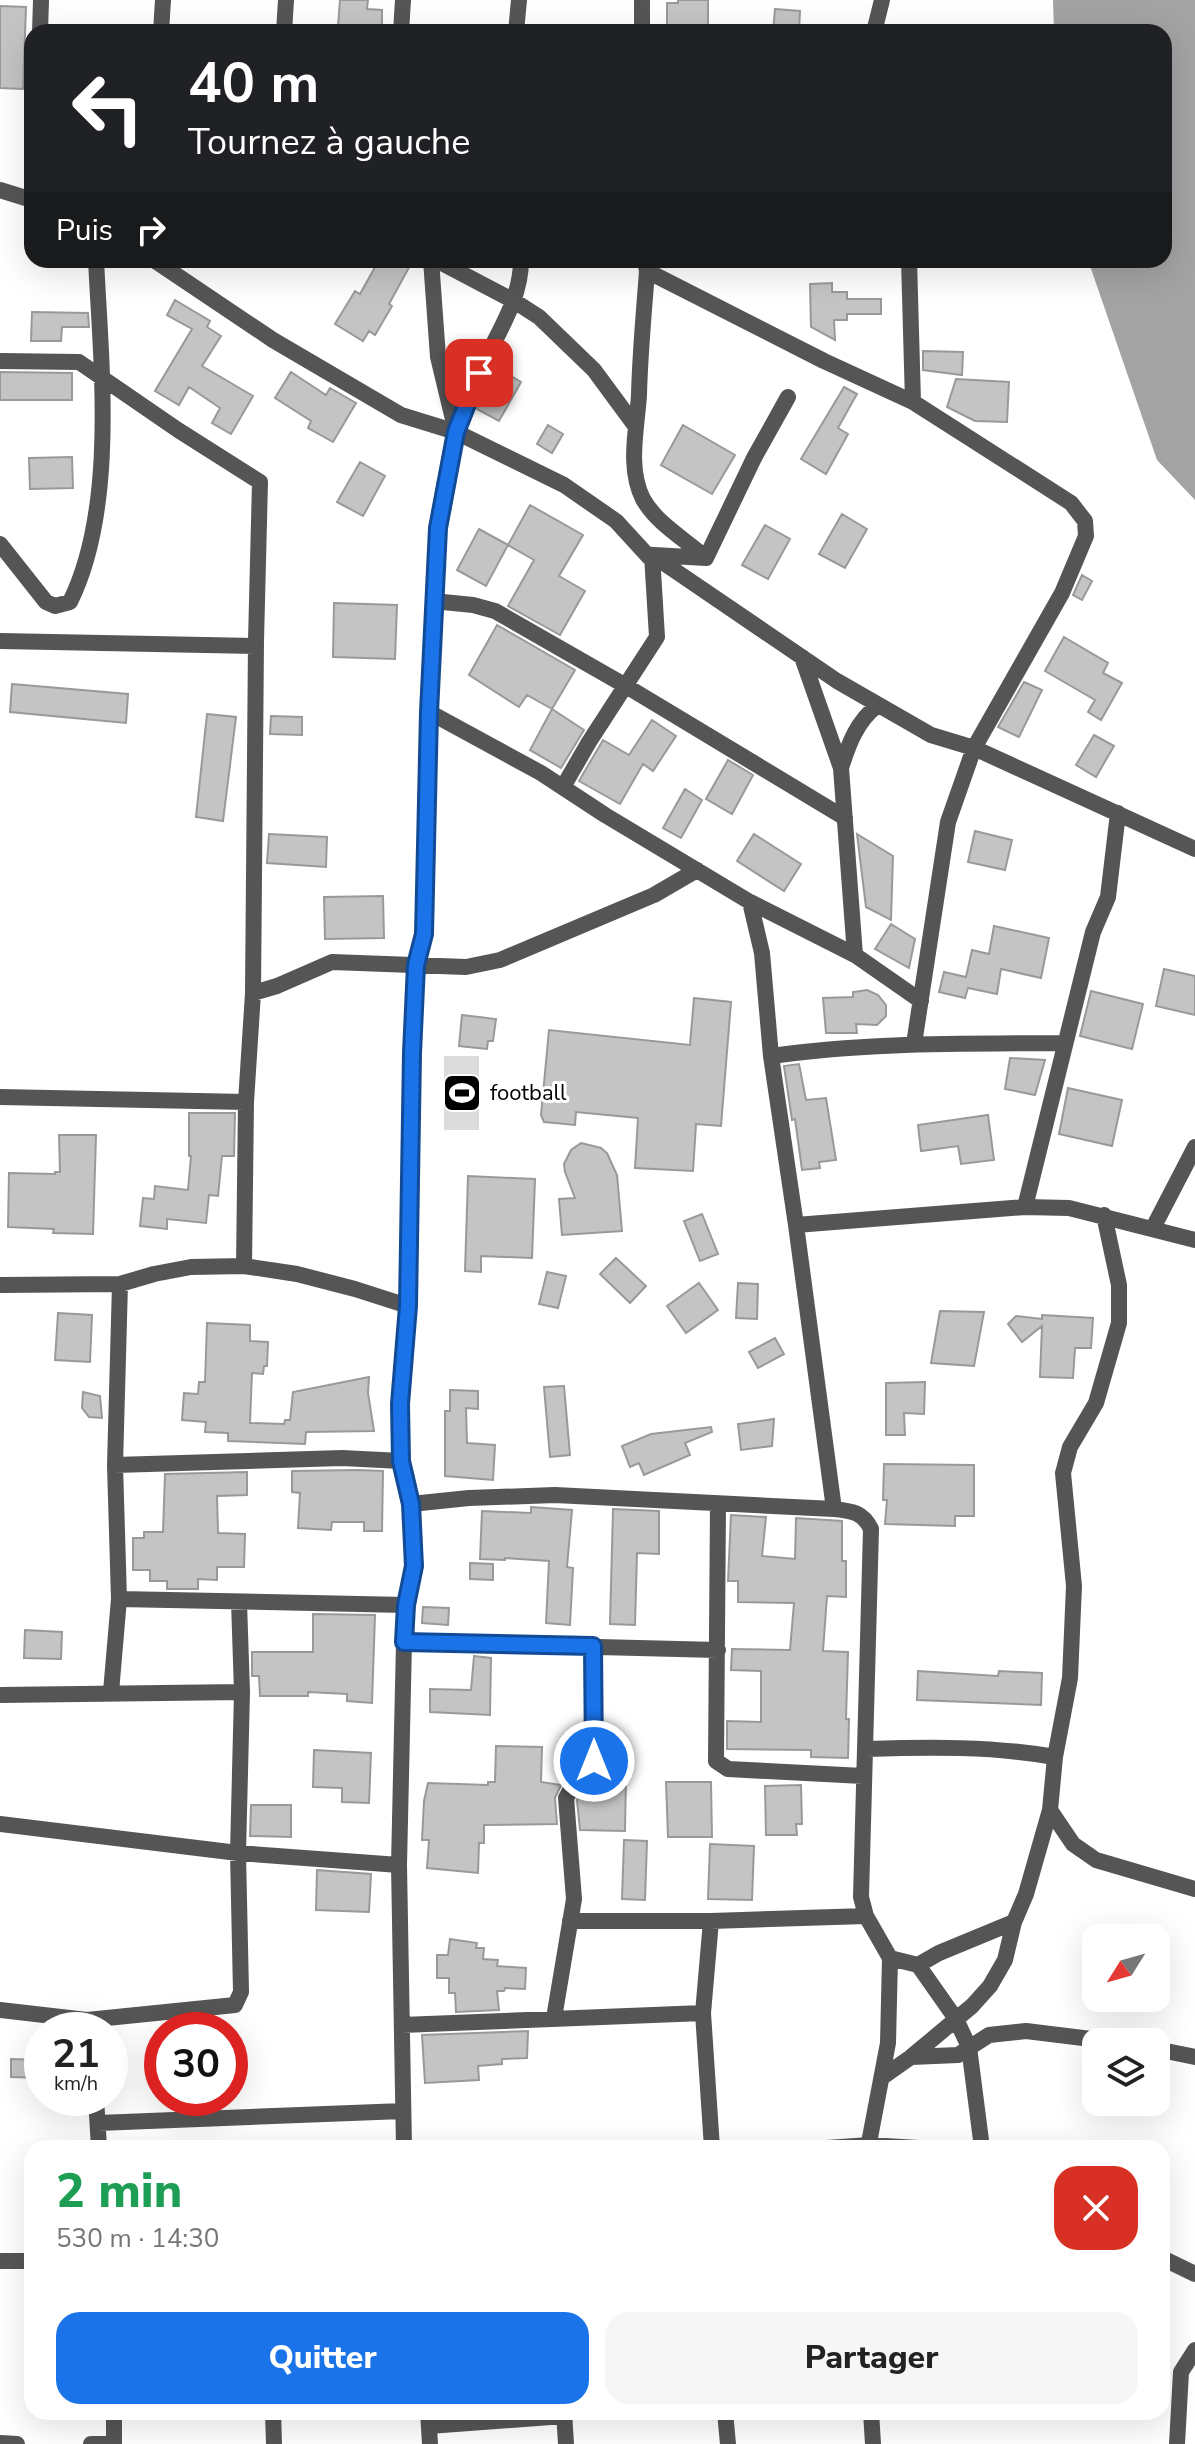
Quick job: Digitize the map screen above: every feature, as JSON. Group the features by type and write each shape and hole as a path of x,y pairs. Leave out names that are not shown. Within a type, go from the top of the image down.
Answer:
{"street":[{"path":"40,24 41,0"},
{"path":"162,24 163,0"},
{"path":"284,24 286,0"},
{"path":"402,24 403,0"},
{"path":"517,24 519,0"},
{"path":"642,0 642,24"},
{"path":"876,24 882,0"},
{"path":"0,190 24,198"},
{"path":"0,544 46,602 55,606 70,602 78,587 96,517 101,450 96,268"},
{"path":"166,268 273,340 401,415 456,432 564,485 616,521 649,557 706,558"},
{"path":"434,268 438,357 456,432"},
{"path":"450,268 539,317 594,370 636,427"},
{"path":"404,2140 399,1865 404,1642 406,1605 414,1566 411,1504 401,1461 400,1404 408,1306 416,965 424,934 433,601 438,528 456,432 479,373 514,301 521,268"},
{"path":"646,268 634,465 638,487 645,502 664,523 706,558"},
{"path":"650,268 824,361 913,402 1071,503 1085,521 1086,536 1062,593 974,748 948,822 914,1044"},
{"path":"909,268 913,402"},
{"path":"0,361 79,362 260,482 253,993 246,1102 244,1266"},
{"path":"706,558 754,458 788,397"},
{"path":"652,555 802,657 931,735 974,748 1195,849"},
{"path":"563,787 657,637 652,555"},
{"path":"433,601 473,605 495,611 845,818"},
{"path":"0,641 256,646"},
{"path":"802,657 841,768 855,955"},
{"path":"841,768 860,723 878,705"},
{"path":"429,712 563,787 750,902 855,955 921,1001"},
{"path":"1025,1207 1093,932 1108,897 1118,813"},
{"path":"253,993 332,962 466,967 500,960 654,895 697,870"},
{"path":"750,902 762,953 771,1056 834,1509"},
{"path":"771,1056 826,1048 914,1044 1064,1043"},
{"path":"0,1097 246,1102"},
{"path":"1153,1228 1194,1156"},
{"path":"796,1225 1025,1207 1069,1208 1195,1240"},
{"path":"884,2076 956,2019 990,1986 1005,1960 1050,1810 1055,1757 1070,1678 1074,1586 1063,1473 1070,1447 1096,1403 1119,1323 1119,1285 1104,1215"},
{"path":"0,1285 120,1284 191,1267 244,1266 297,1274 408,1306"},
{"path":"111,1692 119,1599 115,1465 120,1284"},
{"path":"115,1465 342,1458 401,1461"},
{"path":"411,1504 555,1495 834,1509 854,1511 866,1518 871,1529 861,1897 866,1916 890,1958 888,2043 869,2140"},
{"path":"718,1504 716,1761 728,1769 863,1776"},
{"path":"119,1599 406,1605"},
{"path":"128,2019 235,2005 241,1992 238,1853 242,1692 239,1602"},
{"path":"404,1642 718,1650"},
{"path":"554,2018 574,1899 566,1798 581,1771 594,1761 593,1646"},
{"path":"0,1695 242,1692"},
{"path":"866,1749 969,1746 1055,1757"},
{"path":"1050,1810 1073,1844 1096,1860 1195,1889"},
{"path":"0,1824 238,1853 399,1865"},
{"path":"570,1921 866,1916"},
{"path":"711,1921 703,2013 711,2140"},
{"path":"918,1965 1014,1922"},
{"path":"890,1958 918,1965 956,2019 969,2047 981,2140"},
{"path":"0,2010 24,2014"},
{"path":"402,2025 703,2013"},
{"path":"911,2057 958,2055 989,2035 1026,2031 1082,2038"},
{"path":"1170,2052 1195,2057"},
{"path":"98,2123 403,2111"},
{"path":"97,2116 99,2140"},
{"path":"0,2261 24,2261"},
{"path":"1170,2262 1195,2274"},
{"path":"1177,2444 1181,2372 1195,2350"},
{"path":"91,2444 114,2444 114,2420"},
{"path":"273,2420 274,2444"},
{"path":"429,2420 430,2444"},
{"path":"564,2420 566,2444"},
{"path":"726,2420 728,2444"},
{"path":"872,2420 873,2444"},
{"path":"0,2443 17,2444"}],"shaded area":[{"path":"1053,0 1195,0 1195,500 1157,460 1091,268 1172,268 1172,24 1054,24"},
{"name":"football","path":"444,1056 479,1056 479,1130 444,1130"}],"building":[{"path":"340,0 368,0 367,9 382,10 382,24 338,24"},
{"path":"678,0 708,0 708,24 667,24 667,3 678,3"},
{"path":"0,6 26,7 23,89 0,88"},
{"path":"775,9 800,11 799,24 774,24"},
{"path":"375,268 409,268 375,335 369,331 363,341 335,324 355,291 360,294"},
{"path":"832,283 832,292 847,292 847,299 881,299 881,314 847,314 847,320 834,320 835,340 811,327 810,284"},
{"path":"175,300 210,321 207,327 221,336 202,366 253,396 231,434 212,423 220,408 189,387 179,405 155,391 192,329 167,315"},
{"path":"32,312 88,313 89,327 62,327 61,341 31,341"},
{"path":"923,351 963,352 962,375 923,370"},
{"path":"496,367 521,382 499,421 477,409"},
{"path":"0,372 72,373 72,400 0,400"},
{"path":"291,372 326,395 330,388 356,403 333,442 308,428 311,421 275,398"},
{"path":"956,379 1009,382 1007,422 975,421 947,407"},
{"path":"844,387 857,394 838,428 848,434 826,474 801,459"},
{"path":"548,425 563,434 552,453 537,444"},
{"path":"683,425 735,455 712,494 661,465"},
{"path":"72,457 73,488 30,489 29,458"},
{"path":"360,462 385,476 363,516 337,502"},
{"path":"530,505 583,535 559,576 585,591 560,635 508,606 534,560 508,545"},
{"path":"842,514 867,529 845,568 819,554"},
{"path":"765,525 790,539 768,579 742,565"},
{"path":"479,529 508,545 486,586 457,570"},
{"path":"1082,575 1092,581 1082,600 1073,595"},
{"path":"334,603 397,605 395,659 333,657"},
{"path":"497,625 575,670 552,709 527,695 519,707 469,675"},
{"path":"1064,637 1108,663 1103,673 1122,683 1101,720 1088,712 1095,700 1045,671"},
{"path":"1024,682 1042,690 1019,737 998,727"},
{"path":"12,684 128,694 126,723 10,712"},
{"path":"552,709 584,730 561,768 530,750"},
{"path":"207,714 236,717 223,821 196,817"},
{"path":"271,716 302,717 302,735 270,734"},
{"path":"652,720 676,736 653,771 643,764 620,804 579,781 603,740 629,755"},
{"path":"1094,735 1114,746 1096,777 1076,765"},
{"path":"728,760 753,775 732,814 706,799"},
{"path":"685,789 702,800 681,838 663,828"},
{"path":"975,831 1012,840 1005,870 968,862"},
{"path":"269,834 327,837 326,867 267,863"},
{"path":"754,834 801,864 784,891 737,861"},
{"path":"857,834 893,856 891,920 866,907"},
{"path":"383,896 384,938 325,939 324,897"},
{"path":"891,924 915,939 909,968 875,949"},
{"path":"994,926 1049,938 1041,978 1001,969 997,994 968,988 965,998 939,992 944,972 966,977 972,950 989,954"},
{"path":"1164,969 1195,976 1195,1015 1156,1006"},
{"path":"867,990 878,995 886,1005 886,1016 877,1025 856,1024 857,1033 826,1033 823,998 853,997 853,992"},
{"path":"1091,991 1143,1004 1132,1049 1080,1036"},
{"path":"694,998 731,1002 721,1126 696,1124 693,1171 635,1168 638,1118 576,1112 575,1125 544,1122 541,1115 549,1030 690,1045"},
{"path":"462,1015 496,1019 493,1041 488,1041 487,1049 459,1046"},
{"path":"1010,1058 1045,1060 1035,1095 1005,1089"},
{"path":"799,1064 806,1100 826,1098 836,1160 819,1162 820,1168 802,1170 784,1066"},
{"path":"1068,1088 1122,1100 1112,1146 1059,1134"},
{"path":"189,1113 235,1113 234,1156 222,1156 218,1196 209,1195 206,1223 167,1219 167,1229 140,1226 143,1198 154,1199 155,1186 188,1190 191,1156"},
{"path":"988,1115 994,1160 961,1164 958,1146 921,1151 918,1125"},
{"path":"59,1135 96,1135 93,1234 8,1227 9,1173 60,1172"},
{"path":"581,1143 601,1148 607,1153 617,1175 622,1231 562,1235 559,1199 575,1198 564,1164 571,1150"},
{"path":"468,1176 535,1179 532,1258 481,1256 481,1272 465,1271"},
{"path":"702,1214 718,1254 700,1261 684,1221"},
{"path":"616,1258 646,1286 630,1303 600,1274"},
{"path":"547,1272 566,1276 558,1308 539,1304"},
{"path":"699,1283 718,1310 686,1333 667,1306"},
{"path":"738,1283 758,1284 757,1319 736,1318"},
{"path":"940,1311 984,1312 974,1366 931,1363"},
{"path":"58,1313 92,1315 90,1362 55,1360"},
{"path":"1042,1315 1093,1318 1091,1348 1075,1348 1073,1378 1040,1377 1042,1326 1022,1342 1008,1324 1016,1316 1042,1319"},
{"path":"207,1323 250,1325 250,1341 268,1342 267,1366 264,1366 263,1374 252,1373 250,1423 284,1424 285,1420 290,1420 293,1392 369,1377 368,1393 374,1431 306,1432 305,1444 228,1441 228,1433 205,1432 206,1422 182,1420 184,1393 198,1394 199,1382 205,1382"},
{"path":"775,1338 784,1354 758,1368 749,1352"},
{"path":"925,1382 924,1414 904,1413 905,1435 886,1435 886,1383"},
{"path":"564,1386 570,1455 550,1457 544,1387"},
{"path":"450,1390 478,1391 478,1409 466,1408 467,1443 495,1445 493,1480 445,1476 445,1411 450,1411"},
{"path":"83,1392 100,1396 102,1418 89,1417 82,1408"},
{"path":"774,1419 772,1446 741,1450 738,1424"},
{"path":"711,1427 712,1432 685,1443 690,1455 644,1475 639,1463 630,1467 622,1446 651,1434"},
{"path":"884,1464 974,1465 974,1516 955,1516 955,1526 885,1524"},
{"path":"292,1471 383,1471 382,1531 364,1531 364,1522 332,1522 331,1530 298,1528 300,1493 292,1492"},
{"path":"247,1472 247,1495 217,1496 218,1533 245,1534 244,1567 217,1567 217,1580 198,1579 198,1589 167,1589 167,1581 150,1581 150,1570 133,1570 133,1538 144,1538 144,1532 163,1532 165,1474"},
{"path":"531,1507 572,1510 567,1567 573,1568 570,1625 546,1623 549,1561 480,1559 482,1511 531,1513"},
{"path":"613,1509 659,1511 659,1554 637,1553 635,1625 610,1624"},
{"path":"731,1515 766,1517 762,1556 795,1559 796,1518 842,1521 846,1597 827,1596 823,1651 848,1652 848,1758 811,1757 811,1750 727,1749 727,1721 761,1722 761,1671 731,1670 732,1649 790,1650 794,1603 738,1602 738,1581 728,1581"},
{"path":"470,1563 493,1564 493,1580 470,1579"},
{"path":"423,1607 449,1608 448,1625 422,1623"},
{"path":"313,1614 375,1615 372,1703 347,1701 347,1694 308,1692 308,1696 260,1696 259,1676 252,1676 252,1652 313,1652"},
{"path":"25,1630 62,1632 61,1659 24,1658"},
{"path":"474,1656 491,1658 490,1715 430,1712 430,1689 471,1690"},
{"path":"918,1671 998,1676 999,1671 1042,1673 1041,1705 917,1700"},
{"path":"496,1746 542,1747 541,1782 561,1785 555,1798 557,1824 484,1825 484,1843 479,1843 478,1873 427,1868 429,1840 422,1840 428,1783 488,1785 488,1782 495,1782"},
{"path":"314,1750 371,1753 369,1803 342,1802 342,1788 313,1787"},
{"path":"610,1776 626,1776 625,1831 580,1830 577,1800 586,1785 610,1786"},
{"path":"666,1782 711,1782 712,1837 668,1837"},
{"path":"801,1785 802,1824 796,1824 797,1835 766,1835 765,1786"},
{"path":"251,1805 291,1805 291,1837 250,1836"},
{"path":"624,1840 647,1841 645,1900 622,1899"},
{"path":"710,1844 754,1846 752,1900 708,1899"},
{"path":"317,1870 371,1874 369,1912 316,1910"},
{"path":"450,1939 477,1943 476,1948 484,1948 483,1959 498,1960 497,1966 526,1968 525,1989 505,1988 504,1991 497,1991 499,2010 456,2012 455,1993 449,1993 449,1978 437,1978 437,1955 448,1955"},
{"path":"528,2031 527,2058 502,2059 502,2064 478,2066 479,2080 425,2083 422,2035"},
{"path":"11,2059 24,2059 24,2077 11,2077"}],"place":[{"name":"football","path":"462,1093"}],"route":[{"path":"479,373 456,432 442,498 433,601 424,934 416,965 408,1306 400,1404 401,1461 411,1504 414,1566 406,1605 404,1642 593,1646 594,1761"}]}
